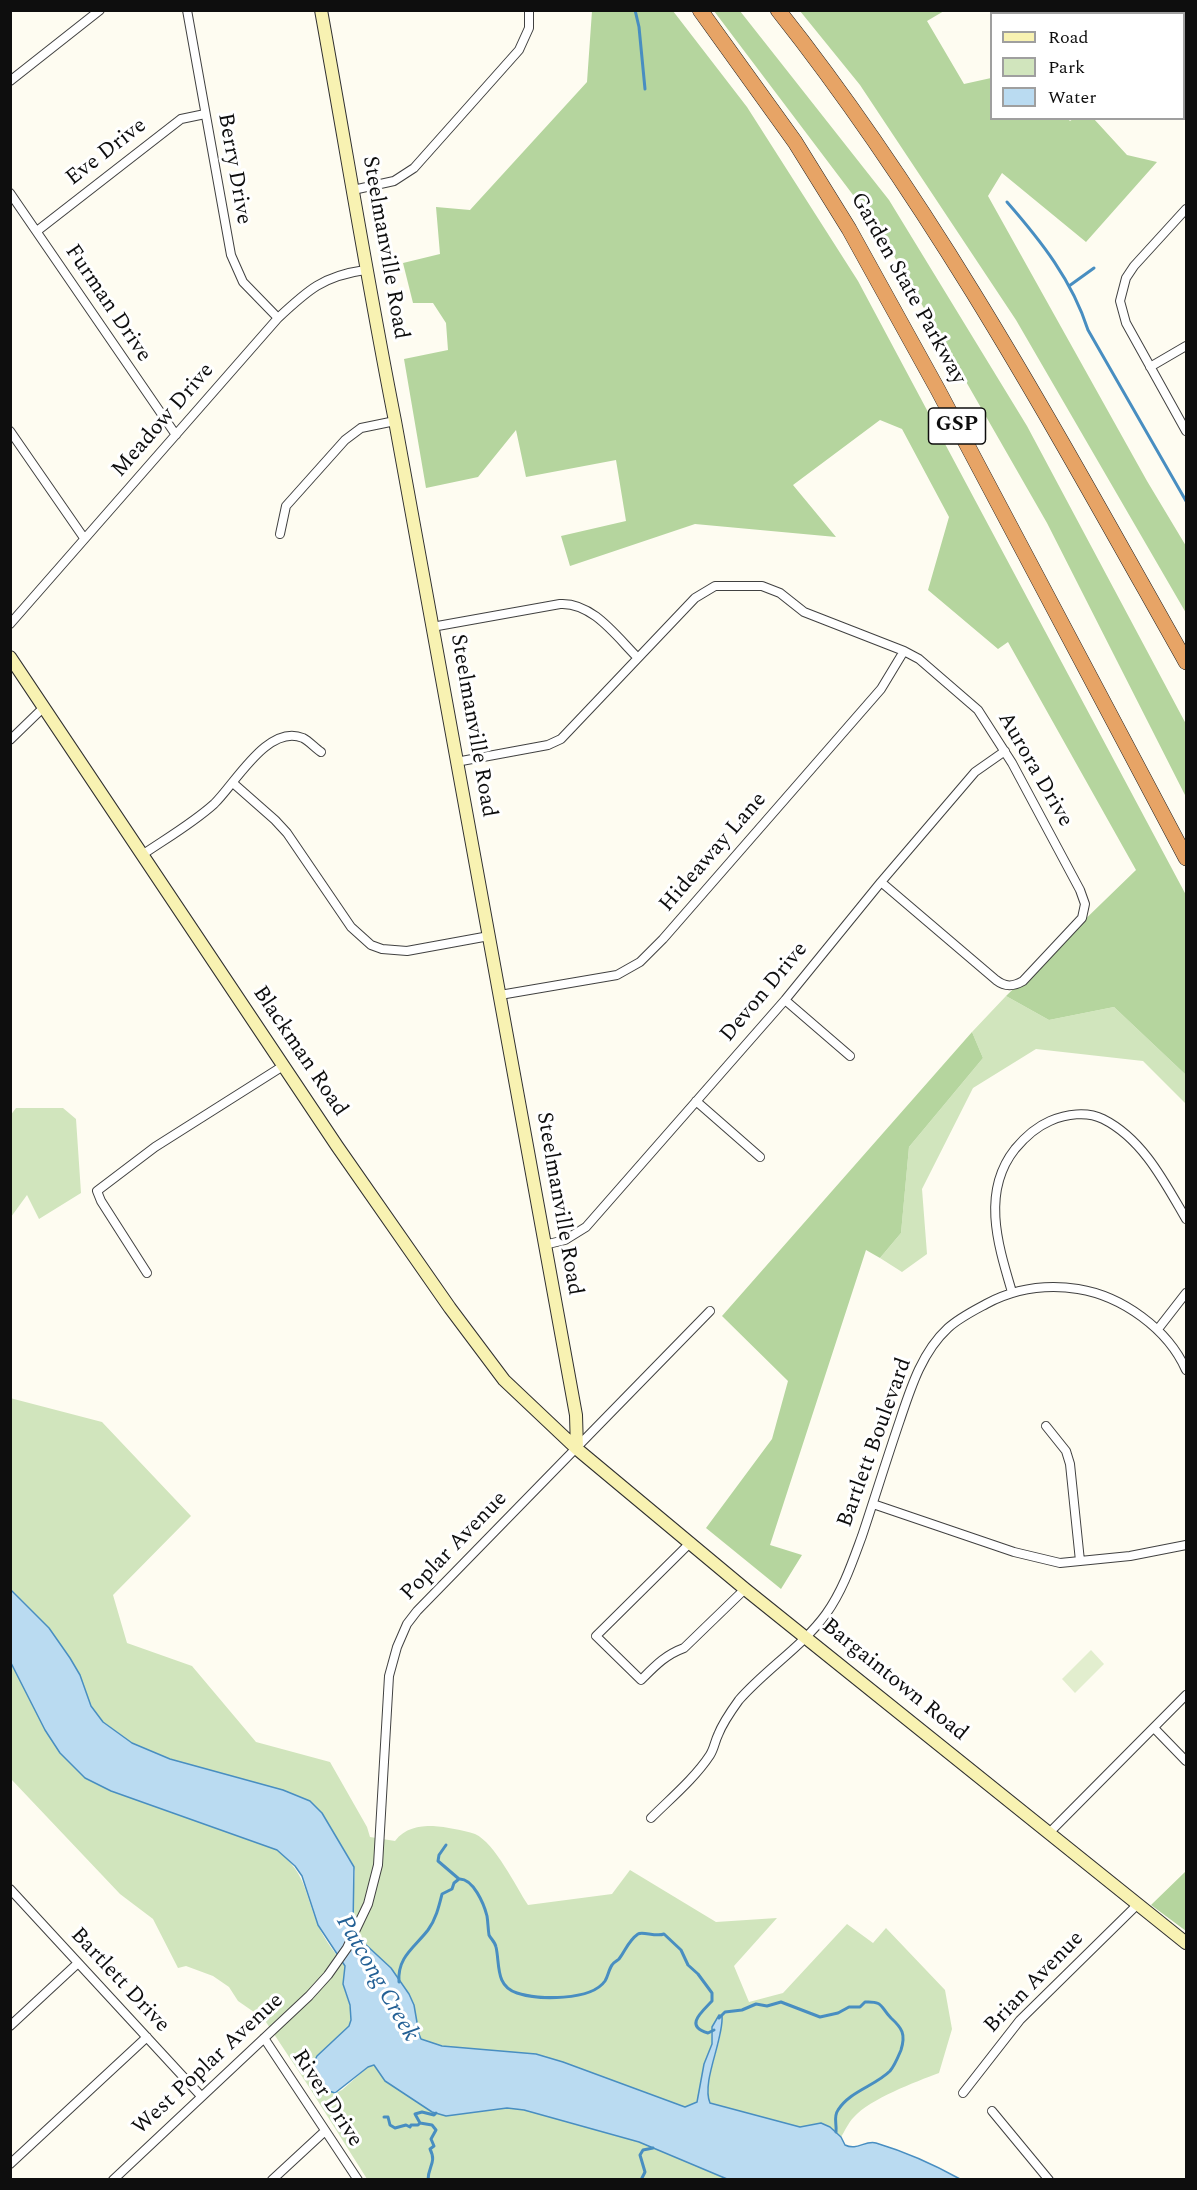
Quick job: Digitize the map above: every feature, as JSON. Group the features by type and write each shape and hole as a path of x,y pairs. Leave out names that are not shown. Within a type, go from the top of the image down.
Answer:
{"highway":[{"name":"Garden State Parkway","path":"700,10 795,142 849,229 938,390 1186,858"},
{"name":"Garden State Parkway","path":"778,10 846,100 937,232 1005,342 1186,662"}],"main road":[{"name":"Steelmanville Road","path":"321,10 365,270 395,421 576,1415 577,1449"},
{"name":"Blackman Road","path":"10,657 283,1066 483,1356 517,1394 577,1449"},
{"name":"Bargaintown Road","path":"577,1449 745,1589 1186,1943"}],"street":[{"path":"10,81 100,10"},
{"name":"Berry Drive","path":"187,10 231,255 243,282 278,318"},
{"path":"353,190 394,181 414,168 519,51 530,28 529,10"},
{"name":"Eve Drive","path":"37,231 181,119 205,114"},
{"name":"Furman Drive","path":"10,193 176,435"},
{"path":"1186,209 1126,278 1120,301 1125,323 1186,431"},
{"name":"Meadow Drive","path":"10,624 278,318 315,286 330,277 365,270"},
{"path":"1150,367 1186,346"},
{"path":"280,534 286,506 345,440 361,428 395,421"},
{"path":"10,430 84,538"},
{"name":"Aurora Drive","path":"456,762 548,745 561,739 695,598 715,586 762,586 780,593 804,612 904,651 918,659 978,710 1005,751 1080,890 1085,907 1082,918 1022,982 1006,986 881,882"},
{"path":"432,627 571,604 590,612 637,657"},
{"name":"Hideaway Lane","path":"500,995 617,975 640,962 663,939 869,703 904,651"},
{"path":"10,740 43,708"},
{"path":"142,855 206,811 257,754 278,739 289,736 301,737 321,752"},
{"name":"Devon Drive","path":"544,1245 565,1240 586,1227 785,1000 975,772 1005,751"},
{"path":"233,783 287,833 351,927 371,945 393,951 407,951 489,936"},
{"path":"785,1000 850,1056"},
{"path":"147,1274 100,1201 97,1191 155,1147 283,1066"},
{"path":"696,1101 760,1156"},
{"path":"1012,1292 995,1226 995,1192 1008,1158 1022,1141 1040,1126 1057,1118 1074,1114 1094,1115 1122,1132 1148,1158 1186,1219"},
{"name":"Bartlett Boulevard","path":"651,1818 703,1765 711,1753 724,1720 739,1700 826,1614 849,1571 911,1387 933,1346 947,1329 967,1314 1012,1292 1035,1287 1082,1290 1120,1303 1158,1329 1183,1362 1186,1370"},
{"path":"1158,1329 1186,1293"},
{"name":"Poplar Avenue","path":"328,1975 347,1948 368,1904 377,1871 381,1843 389,1676 401,1638 410,1620 710,1311"},
{"path":"1046,1426 1066,1451 1070,1464 1080,1561"},
{"path":"873,1504 1041,1560 1060,1563 1130,1556 1186,1545"},
{"path":"691,1542 596,1636 641,1680 660,1660 684,1648 745,1589"},
{"path":"1050,1832 1186,1695"},
{"path":"1154,1728 1186,1761"},
{"name":"Bartlett Drive","path":"10,1889 201,2096"},
{"name":"Brian Avenue","path":"963,2093 1020,2020 1138,1904"},
{"path":"10,2026 78,1963"},
{"name":"West Poplar Avenue","path":"112,2180 309,1996 328,1975"},
{"path":"10,2164 147,2037"},
{"name":"River Drive","path":"264,2038 358,2180"},
{"path":"992,2110 1049,2180"},
{"path":"272,2180 325,2131"}],"green space":[{"path":"592,11 673,11 747,107 858,281 1186,895 1186,1075 1114,1007 1049,1020 1006,996 1136,870 1008,642 998,649 928,590 949,517 902,429 880,420 793,485 836,537 695,524 570,566 561,536 626,521 616,460 526,477 516,430 478,477 426,488 404,359 448,350 446,323 433,303 413,303 403,263 440,254 436,207 470,210 587,82"},
{"path":"714,11 740,11 889,200 1027,426 1186,724 1186,797 1047,523 878,228"},
{"path":"800,11 944,11 927,21 964,84 990,78 990,120 1095,120 1127,155 1157,162 1086,242 1002,173 988,196 1147,481 1186,546 1186,613 1016,320 860,85"},
{"path":"1006,996 1049,1020 1114,1007 1186,1075 1186,1104 1143,1061 1036,1049 973,1088 922,1189 927,1254 902,1272 880,1258 901,1233 909,1147 983,1058 972,1032"},
{"path":"972,1032 983,1058 909,1147 901,1233 880,1258 866,1250 770,1545 802,1555 781,1589 706,1528 772,1439 788,1381 722,1316"},
{"path":"16,1108 63,1108 76,1119 81,1193 39,1219 27,1195 11,1217 10,1116"},
{"path":"10,1398 102,1422 191,1516 113,1595 127,1643 192,1666 256,1742 330,1762 367,1827 370,1837 395,1841 407,1831 427,1826 475,1834 490,1846 505,1866 528,1905 612,1894 630,1870 716,1922 777,1918 734,1966 749,2002 783,1993 847,1924 873,1943 886,1928 945,1990 952,2029 939,2073 894,2092 861,2110 852,2119 841,2137 830,2127 821,2123 800,2127 710,2103 709,2077 721,2031 711,2029 712,2044 704,2064 698,2099 695,2104 685,2107 536,2054 442,2046 421,2039 414,2005 409,1994 391,1968 363,1942 353,1926 355,1871 322,1813 283,1790 170,1759 132,1743 103,1722 91,1706 80,1675 70,1658 49,1628 11,1589"},
{"path":"1091,1650 1104,1664 1075,1693 1062,1679"},
{"path":"10,1663 96,1784 277,1850 295,1868 304,1885 321,1932 345,1966 344,1987 350,2006 351,2021 349,2026 317,2056 313,2063 334,2094 342,2090 368,2067 374,2065 385,2081 446,2116 507,2108 524,2110 639,2142 727,2179 367,2179 264,2019 238,2001 229,1987 213,1976 186,1966 178,1968 153,1919 120,1894 11,1779"},
{"path":"1186,1871 1186,1931 1151,1905"}],"water":[{"name":"Patcong Creek","path":"10,1589 49,1628 70,1658 80,1675 91,1706 103,1722 132,1743 170,1759 283,1790 310,1801 322,1813 354,1867 353,1926 363,1942 391,1968 409,1994 414,2005 421,2039 442,2046 536,2054 685,2107 697,2102 704,2064 712,2044 712,2027 719,2015 722,2016 722,2025 708,2084 710,2103 800,2127 821,2123 830,2127 849,2147 876,2143 940,2168 960,2179 727,2179 639,2142 524,2110 507,2108 446,2116 432,2112 385,2081 374,2065 368,2067 335,2093 323,2089 316,2083 311,2068 317,2056 349,2026 350,2005 343,1984 345,1966 318,1925 302,1876 295,1866 277,1850 111,1791 85,1778 60,1753 45,1730 11,1663"}],"waterway":[{"path":"635,10 639,27 645,89"},
{"path":"1007,202 1032,231 1064,278 1088,330 1186,501"},
{"path":"1069,286 1094,268"},
{"path":"446,1845 438,1861 459,1879 469,1883 477,1893 487,1916 489,1935 496,1947 502,1980 510,1990 550,1998 588,1992 598,1988 605,1981 612,1965 638,1934 664,1934 681,1950 688,1965 712,1993 712,2001 696,2022 701,2030 708,2033 714,2030"},
{"name":"Patcong Creek","path":"399,1982 399,1973 404,1959 431,1926 442,1894 452,1889 454,1883 459,1879"},
{"path":"719,2018 725,2012 742,2010 756,2004 767,2006 781,2002 820,2017 838,2013 849,2007 860,2007 865,2002 879,2004 902,2032 901,2050 890,2071 843,2103 836,2115 836,2132"},
{"path":"428,2180 432,2161 430,2149 434,2146 431,2139 436,2130 432,2125 420,2123 415,2114 422,2112 434,2115 436,2113"},
{"path":"384,2117 388,2117 390,2125 395,2128 406,2125 410,2127 420,2123"},
{"path":"641,2180 645,2172 640,2155 643,2150 653,2148"}]}
